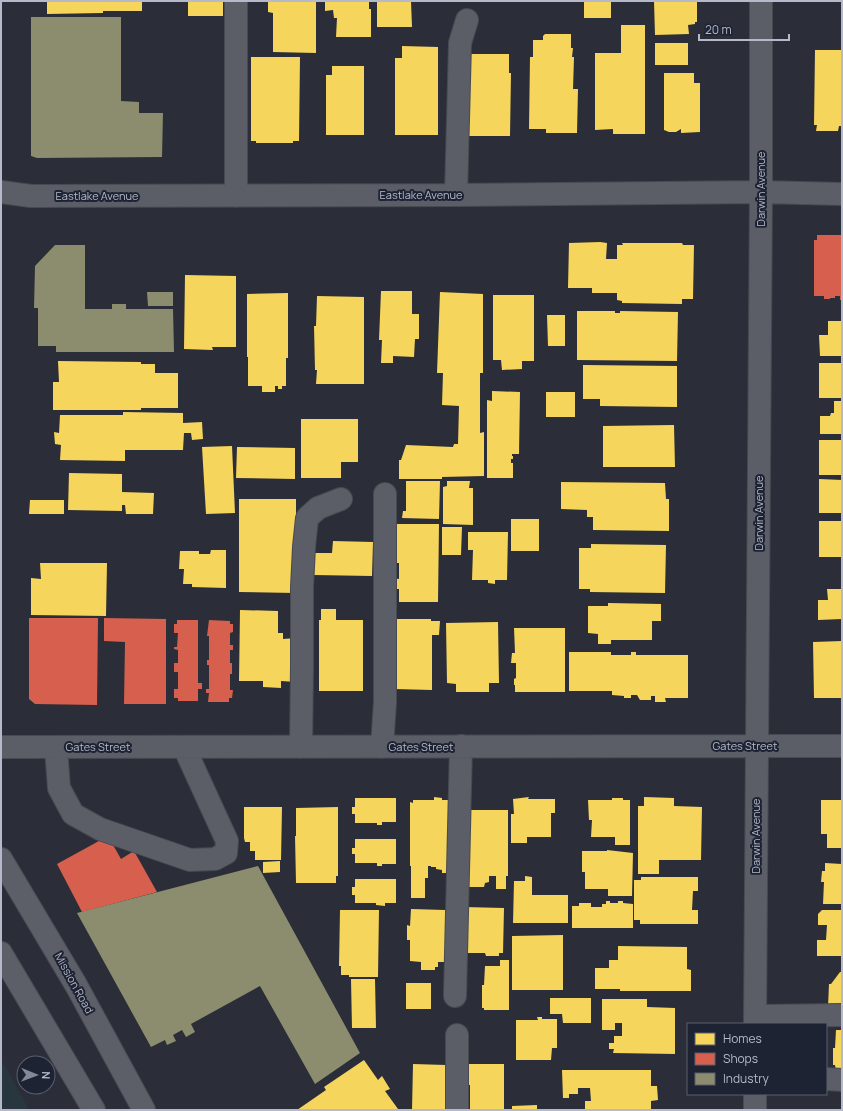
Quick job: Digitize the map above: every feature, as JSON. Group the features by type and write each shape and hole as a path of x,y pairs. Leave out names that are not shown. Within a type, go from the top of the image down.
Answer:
{"main road":[{"name":"Mission Road","path":"1,859 76,985 144,1110"},
{"path":"1,953 8,976 94,1110"}],"street":[{"path":"236,1 236,196"},
{"name":"Darwin Avenue","path":"755,1020 761,1"},
{"path":"456,195 460,43 467,20"},
{"name":"Eastlake Avenue","path":"1,192 31,196 456,195 761,192 842,194"},
{"path":"382,747 385,702 385,494"},
{"path":"301,746 302,587 307,518 318,508 341,499"},
{"name":"Gates Street","path":"1,748 301,746 842,746"},
{"path":"455,996 461,746"},
{"path":"56,748 58,788 73,814 100,829 190,860 215,859 226,853 227,841 184,747"},
{"path":"755,1020 842,1015"},
{"path":"457,1035 458,1110"},
{"path":"827,1079 842,1080"},
{"path":"755,1095 755,1110"}],"shaded area":[{"path":"1,1059 16,1086 16,1095 21,1095 29,1110 1,1110"}],"building: Homes":[{"path":"47,1 142,1 142,11 103,11 103,13 47,14"},
{"path":"188,1 223,1 223,16 188,16"},
{"path":"316,1 316,53 273,52 273,13 268,12 268,2"},
{"path":"325,1 369,1 369,9 371,9 371,37 336,37 337,18 334,18 333,10 325,11"},
{"path":"377,1 411,1 412,27 377,27"},
{"path":"584,1 611,1 611,18 584,18"},
{"path":"654,1 697,1 697,22 695,22 695,24 688,25 689,34 655,35"},
{"path":"621,25 645,25 645,134 613,134 613,129 595,130 595,53 621,53"},
{"path":"545,34 571,34 571,48 573,48 572,57 574,57 573,89 578,89 577,133 546,133 546,129 529,129 530,57 533,57 533,40 543,40 543,36"},
{"path":"655,43 688,43 688,65 655,65"},
{"path":"402,46 438,47 438,135 395,135 395,58 402,58"},
{"path":"815,50 841,50 841,126 839,126 838,131 816,131 817,125 814,125"},
{"path":"468,54 509,54 509,73 511,73 510,136 466,136"},
{"path":"251,57 300,57 299,141 293,141 293,143 256,143 256,141 251,141"},
{"path":"332,66 364,66 364,135 326,135 326,75 332,75"},
{"path":"664,73 694,73 694,83 700,83 700,132 681,133 681,129 676,132 664,130"},
{"path":"569,243 607,243 606,259 617,259 617,245 623,245 622,243 682,243 683,245 694,245 693,299 682,299 682,304 622,303 622,301 617,300 617,293 592,293 592,288 568,288"},
{"path":"185,275 236,276 236,347 212,347 213,350 184,349"},
{"path":"381,291 412,291 412,314 419,314 419,339 415,339 414,357 393,356 393,363 381,363 382,340 379,340"},
{"path":"440,292 483,294 483,373 480,373 480,433 484,432 484,476 442,477 442,479 399,479 399,460 401,460 406,445 453,447 454,444 458,444 459,406 442,405 443,373 437,373"},
{"path":"288,293 288,358 286,358 286,386 282,386 282,389 278,389 278,386 275,386 275,392 262,392 262,386 248,386 247,294"},
{"path":"493,295 534,295 534,361 522,361 522,369 502,370 501,360 493,360"},
{"path":"317,296 364,297 364,384 316,384 317,370 315,370 314,326 316,326"},
{"path":"577,311 615,311 615,313 620,313 620,311 678,312 677,361 577,360"},
{"path":"547,315 565,315 565,346 548,346"},
{"path":"828,321 842,321 842,356 820,356 819,335 828,335"},
{"path":"58,361 141,362 141,364 155,364 155,373 178,373 178,408 141,408 141,410 53,410 53,382 59,382"},
{"path":"819,363 842,363 842,398 819,398"},
{"path":"583,365 677,366 677,407 600,406 600,399 583,399"},
{"path":"492,391 520,392 519,454 512,454 513,459 511,459 511,463 513,463 513,478 487,478 487,400 492,401"},
{"path":"546,392 575,392 575,417 546,417"},
{"path":"834,401 842,401 842,434 820,434 820,416 830,416 831,413 834,413"},
{"path":"123,412 183,413 183,423 202,422 203,439 192,440 191,433 184,433 183,450 125,450 125,461 60,460 61,445 55,444 54,432 59,433 60,415 123,415"},
{"path":"301,419 358,419 358,462 341,462 341,478 301,478"},
{"path":"674,425 675,467 603,467 603,426"},
{"path":"819,440 842,440 842,475 819,475"},
{"path":"232,446 235,513 206,514 202,447"},
{"path":"237,447 295,448 295,479 236,478"},
{"path":"69,473 122,474 122,492 154,493 153,514 126,514 125,505 122,505 122,511 68,510"},
{"path":"819,479 842,480 842,513 819,513"},
{"path":"406,481 440,481 439,519 402,518 403,511 406,511"},
{"path":"447,481 470,481 469,488 473,488 473,525 443,524 443,487 447,486"},
{"path":"561,482 665,483 666,499 669,499 669,531 593,530 593,517 587,517 587,510 561,509"},
{"path":"239,499 296,499 296,593 239,592"},
{"path":"30,500 64,500 64,514 29,514"},
{"path":"511,519 539,519 539,551 511,551"},
{"path":"819,521 842,521 842,557 819,557"},
{"path":"388,524 439,524 438,602 399,602 399,589 392,589 392,578 399,579 399,563 388,563"},
{"path":"442,527 462,527 461,555 442,555"},
{"path":"468,532 508,532 507,580 495,580 495,584 488,583 488,580 472,580 473,550 468,550"},
{"path":"333,541 373,542 372,576 314,575 314,553 332,553"},
{"path":"591,544 666,545 665,593 590,592 590,589 579,589 579,548 591,548"},
{"path":"211,550 226,550 226,588 192,587 192,584 183,584 184,569 179,569 180,551 199,551 199,554 210,554"},
{"path":"40,563 107,563 106,616 31,615 31,578 41,579"},
{"path":"827,589 842,589 842,619 818,620 818,600 828,600"},
{"path":"608,603 661,604 661,621 652,621 652,640 611,640 611,644 598,644 598,634 588,633 588,606 608,606"},
{"path":"321,609 336,609 336,620 363,620 363,691 319,691 319,620 321,620"},
{"path":"240,610 278,611 278,633 283,633 283,639 296,638 296,682 281,681 281,688 263,687 263,681 239,681"},
{"path":"394,619 431,619 431,621 440,621 439,635 432,635 432,690 394,689"},
{"path":"498,622 499,683 489,683 489,692 456,692 456,684 447,683 446,623"},
{"path":"514,628 565,628 565,692 515,692 514,679 516,678 516,663 511,663 512,653 515,653"},
{"path":"842,641 842,698 814,698 813,642"},
{"path":"569,652 611,652 611,655 631,655 631,652 636,652 636,655 688,655 688,698 665,698 666,702 655,702 655,696 651,696 651,700 640,700 637,695 631,695 631,698 624,698 624,696 612,695 612,691 569,691"},
{"path":"434,797 442,798 442,800 450,800 448,873 442,873 442,870 436,869 436,867 428,866 428,878 425,878 425,898 411,898 410,802 413,803 413,800 434,800"},
{"path":"529,797 528,799 555,799 555,813 551,813 551,837 527,837 527,843 511,843 511,814 514,814 513,799"},
{"path":"644,797 674,798 674,806 702,807 701,860 659,860 659,874 638,874 638,806 644,806"},
{"path":"355,798 396,798 396,822 382,822 382,825 377,825 377,823 355,823 355,814 352,814 352,807 355,807"},
{"path":"612,798 623,798 623,800 630,800 630,845 615,845 615,837 591,837 592,820 589,820 588,800 612,800"},
{"path":"821,800 842,800 842,848 827,848 827,834 821,834"},
{"path":"244,807 282,807 281,860 255,860 255,851 250,851 250,842 245,842 244,838"},
{"path":"338,807 338,876 336,876 336,883 296,883 296,808"},
{"path":"466,810 508,810 508,876 506,876 506,889 496,889 496,876 489,876 489,882 485,883 484,887 469,887 469,883 465,882"},
{"path":"355,839 396,839 396,864 382,864 382,866 377,866 377,863 355,863 355,854 352,854 352,848 355,848"},
{"path":"607,850 633,853 632,896 608,896 608,889 585,889 585,872 582,872 582,851"},
{"path":"280,861 280,872 263,873 263,862"},
{"path":"825,863 842,864 842,904 823,904 824,882 821,882 822,871 825,871"},
{"path":"525,876 532,877 532,895 568,895 568,923 513,923 514,881 525,881"},
{"path":"641,877 698,877 698,891 693,891 692,910 698,910 698,924 640,924 640,920 634,920 634,880 641,880"},
{"path":"355,879 396,879 396,903 385,903 385,906 376,905 376,903 355,903 355,895 352,895 352,887 355,887"},
{"path":"606,901 610,901 610,903 618,903 618,901 623,901 623,903 633,904 633,928 572,928 572,906 579,906 579,903 591,903 591,907 602,907 602,904 606,904"},
{"path":"464,907 504,908 503,953 499,953 499,956 486,956 485,953 463,953"},
{"path":"411,909 445,910 445,916 447,916 446,962 438,962 438,967 435,967 435,970 421,970 421,962 410,961 410,940 407,940 407,925 410,926"},
{"path":"340,910 379,910 378,977 349,977 349,975 341,975 341,966 339,966"},
{"path":"822,910 842,910 842,956 817,956 817,940 826,940 827,925 818,925 818,914"},
{"path":"563,935 563,990 512,990 512,936"},
{"path":"618,946 687,947 687,969 691,970 691,991 620,991 620,989 595,989 595,968 609,968 609,960 618,960"},
{"path":"500,960 509,960 509,1010 484,1010 484,1008 482,1008 482,985 484,985 485,966 500,966"},
{"path":"840,972 842,972 842,1007 828,1007 829,984 831,984"},
{"path":"351,979 375,979 376,1028 352,1028"},
{"path":"406,983 431,983 431,1009 406,1009"},
{"path":"550,998 591,998 591,1023 563,1023 562,1014 550,1014"},
{"path":"602,999 647,999 647,1007 675,1008 675,1054 613,1053 614,1049 609,1049 609,1043 614,1043 614,1036 622,1036 622,1023 615,1023 615,1030 602,1030"},
{"path":"537,1017 542,1017 542,1019 557,1019 557,1048 552,1048 551,1060 516,1060 516,1020 538,1020"},
{"path":"836,1030 842,1030 842,1076 836,1072 835,1065 833,1065 833,1048 835,1048"},
{"path":"364,1060 378,1080 382,1076 390,1089 385,1091 398,1109 297,1110 326,1090 324,1087"},
{"path":"413,1064 446,1065 446,1110 412,1110"},
{"path":"469,1064 504,1064 504,1110 470,1110 470,1085 465,1085 465,1077 469,1078"},
{"path":"562,1070 651,1070 651,1086 657,1086 658,1100 651,1101 651,1110 585,1110 585,1101 591,1101 590,1088 578,1088 578,1094 569,1094 569,1098 563,1098"},
{"path":"537,1105 537,1110 512,1110 512,1106"}],"building: Shops":[{"path":"817,235 842,235 842,300 840,300 840,296 824,299 824,296 814,296 814,240 817,240"},
{"path":"29,618 98,618 97,705 35,704 29,699"},
{"path":"104,618 166,619 166,704 124,704 125,642 104,641"},
{"path":"177,620 198,620 198,683 202,683 202,689 198,689 198,701 178,701 178,698 174,698 174,689 178,689 178,672 174,672 174,663 178,663 178,650 174,649 174,647 177,647 178,633 174,633 174,624 177,624"},
{"path":"209,620 230,621 230,624 233,624 233,632 230,633 230,645 233,645 233,650 230,650 232,674 230,674 230,690 233,690 232,698 229,698 229,702 208,702 209,693 206,693 206,689 209,689 209,665 207,665 207,660 209,660 209,636 207,636"},
{"path":"108,836 121,859 134,851 157,892 82,912 57,864"}],"building: Industry":[{"path":"31,17 121,17 121,101 139,102 139,113 163,113 162,157 37,158 31,156"},
{"path":"55,245 85,245 85,309 112,309 112,304 126,304 126,309 173,309 174,352 56,352 56,346 38,346 38,308 34,308 35,266"},
{"path":"147,292 173,292 173,306 148,306"},
{"path":"258,866 360,1053 315,1084 260,986 191,1024 195,1032 186,1037 182,1030 173,1035 176,1041 167,1045 165,1040 151,1047 77,913"}]}
